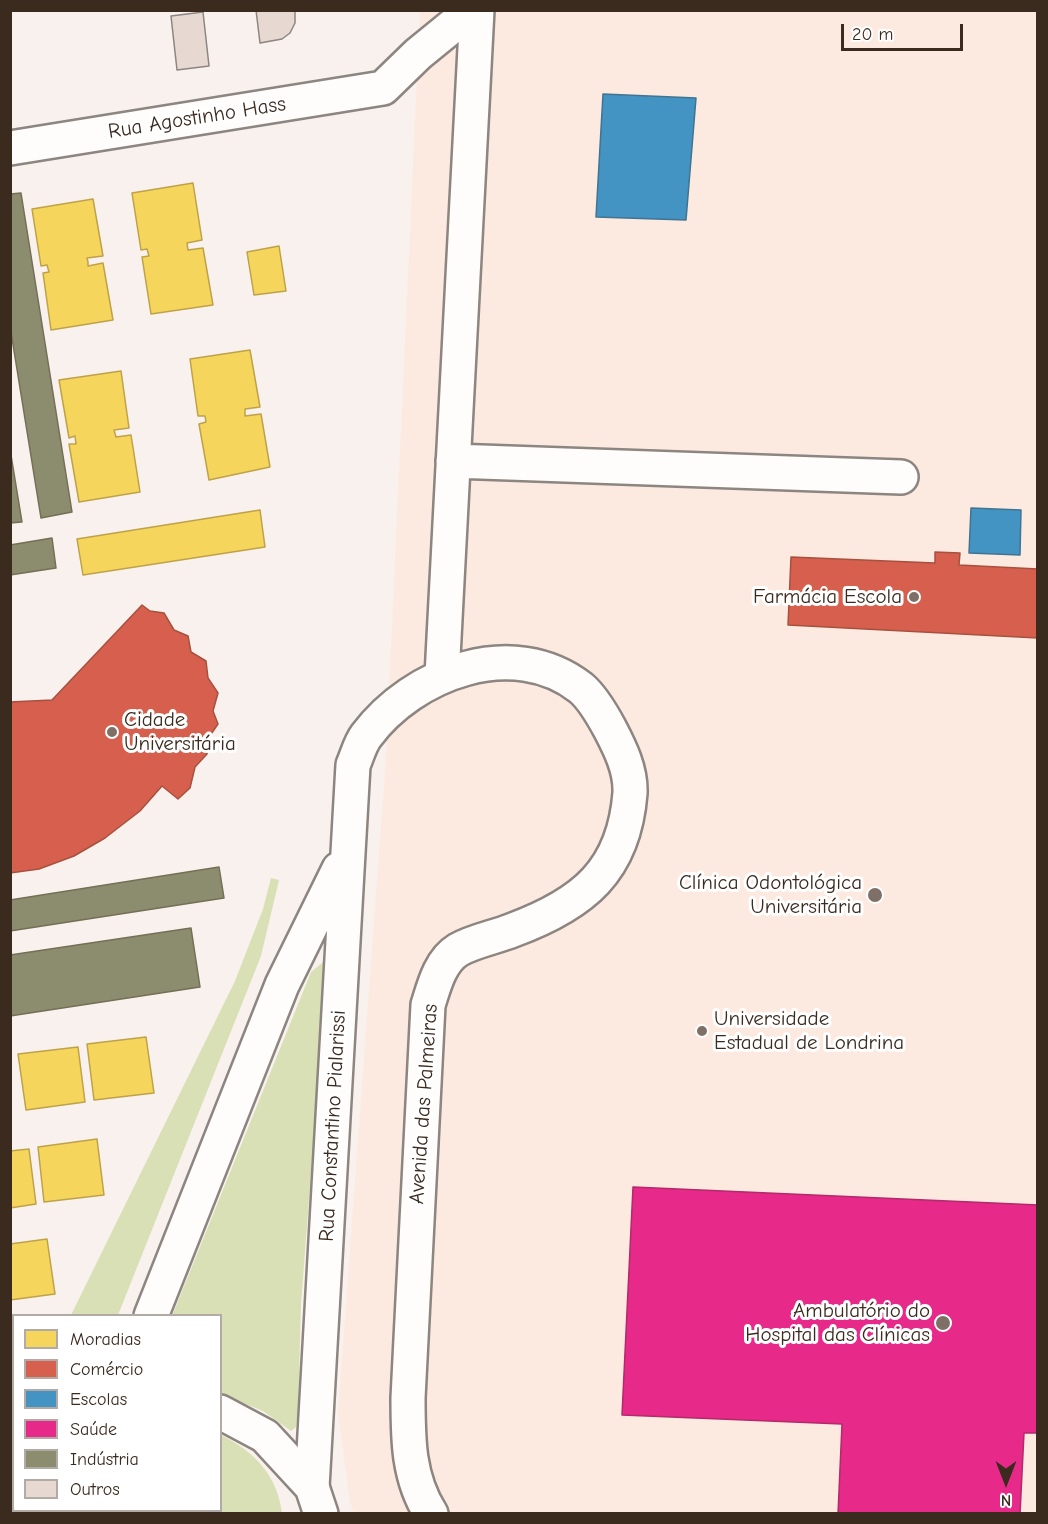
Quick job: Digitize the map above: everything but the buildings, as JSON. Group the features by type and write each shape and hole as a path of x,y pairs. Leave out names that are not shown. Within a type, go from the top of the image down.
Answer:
{"street":[{"name":"Rua Agostinho Hass","path":"10,148 383,88 418,54 472,10"},
{"path":"442,676 477,10"},
{"path":"453,461 901,477"},
{"name":"Avenida das Palmeiras","path":"353,765 365,737 394,705 442,676 482,664 517,662 551,671 582,689 603,716 623,754 630,789 626,825 609,868 581,895 549,916 458,950 445,962 428,1005 408,1386 408,1447 413,1474 431,1514"},
{"name":"Rua Constantino Pialarissi","path":"311,1505 327,1257 346,854 353,765"},
{"path":"153,1314 282,985 346,854"},
{"path":"222,1413 265,1436 311,1505"}],"shaded area":[{"name":"Universidade Estadual de Londrina","path":"420,11 1037,11 1037,1513 354,1514 350,1502 338,1413 386,758"}],"green space":[{"path":"271,878 279,880 261,956 118,1314 71,1314 235,981 263,909"},
{"path":"327,959 301,1305 298,1411 296,1427 291,1431 263,1411 222,1394 222,1314 173,1314 311,972"},
{"path":"12,1404 11,1473 10,1406"},
{"path":"222,1436 244,1449 262,1466 275,1487 282,1513 101,1513 222,1512"}],"place":[{"name":"Farmácia Escola","path":"914,597"},
{"name":"Cidade Universitária","path":"112,732"},
{"name":"Clínica Odontológica Universitária","path":"875,895"},
{"name":"Universidade Estadual de Londrina","path":"702,1031"},
{"name":"Ambulatório do Hospital das Clínicas","path":"943,1323"}]}
